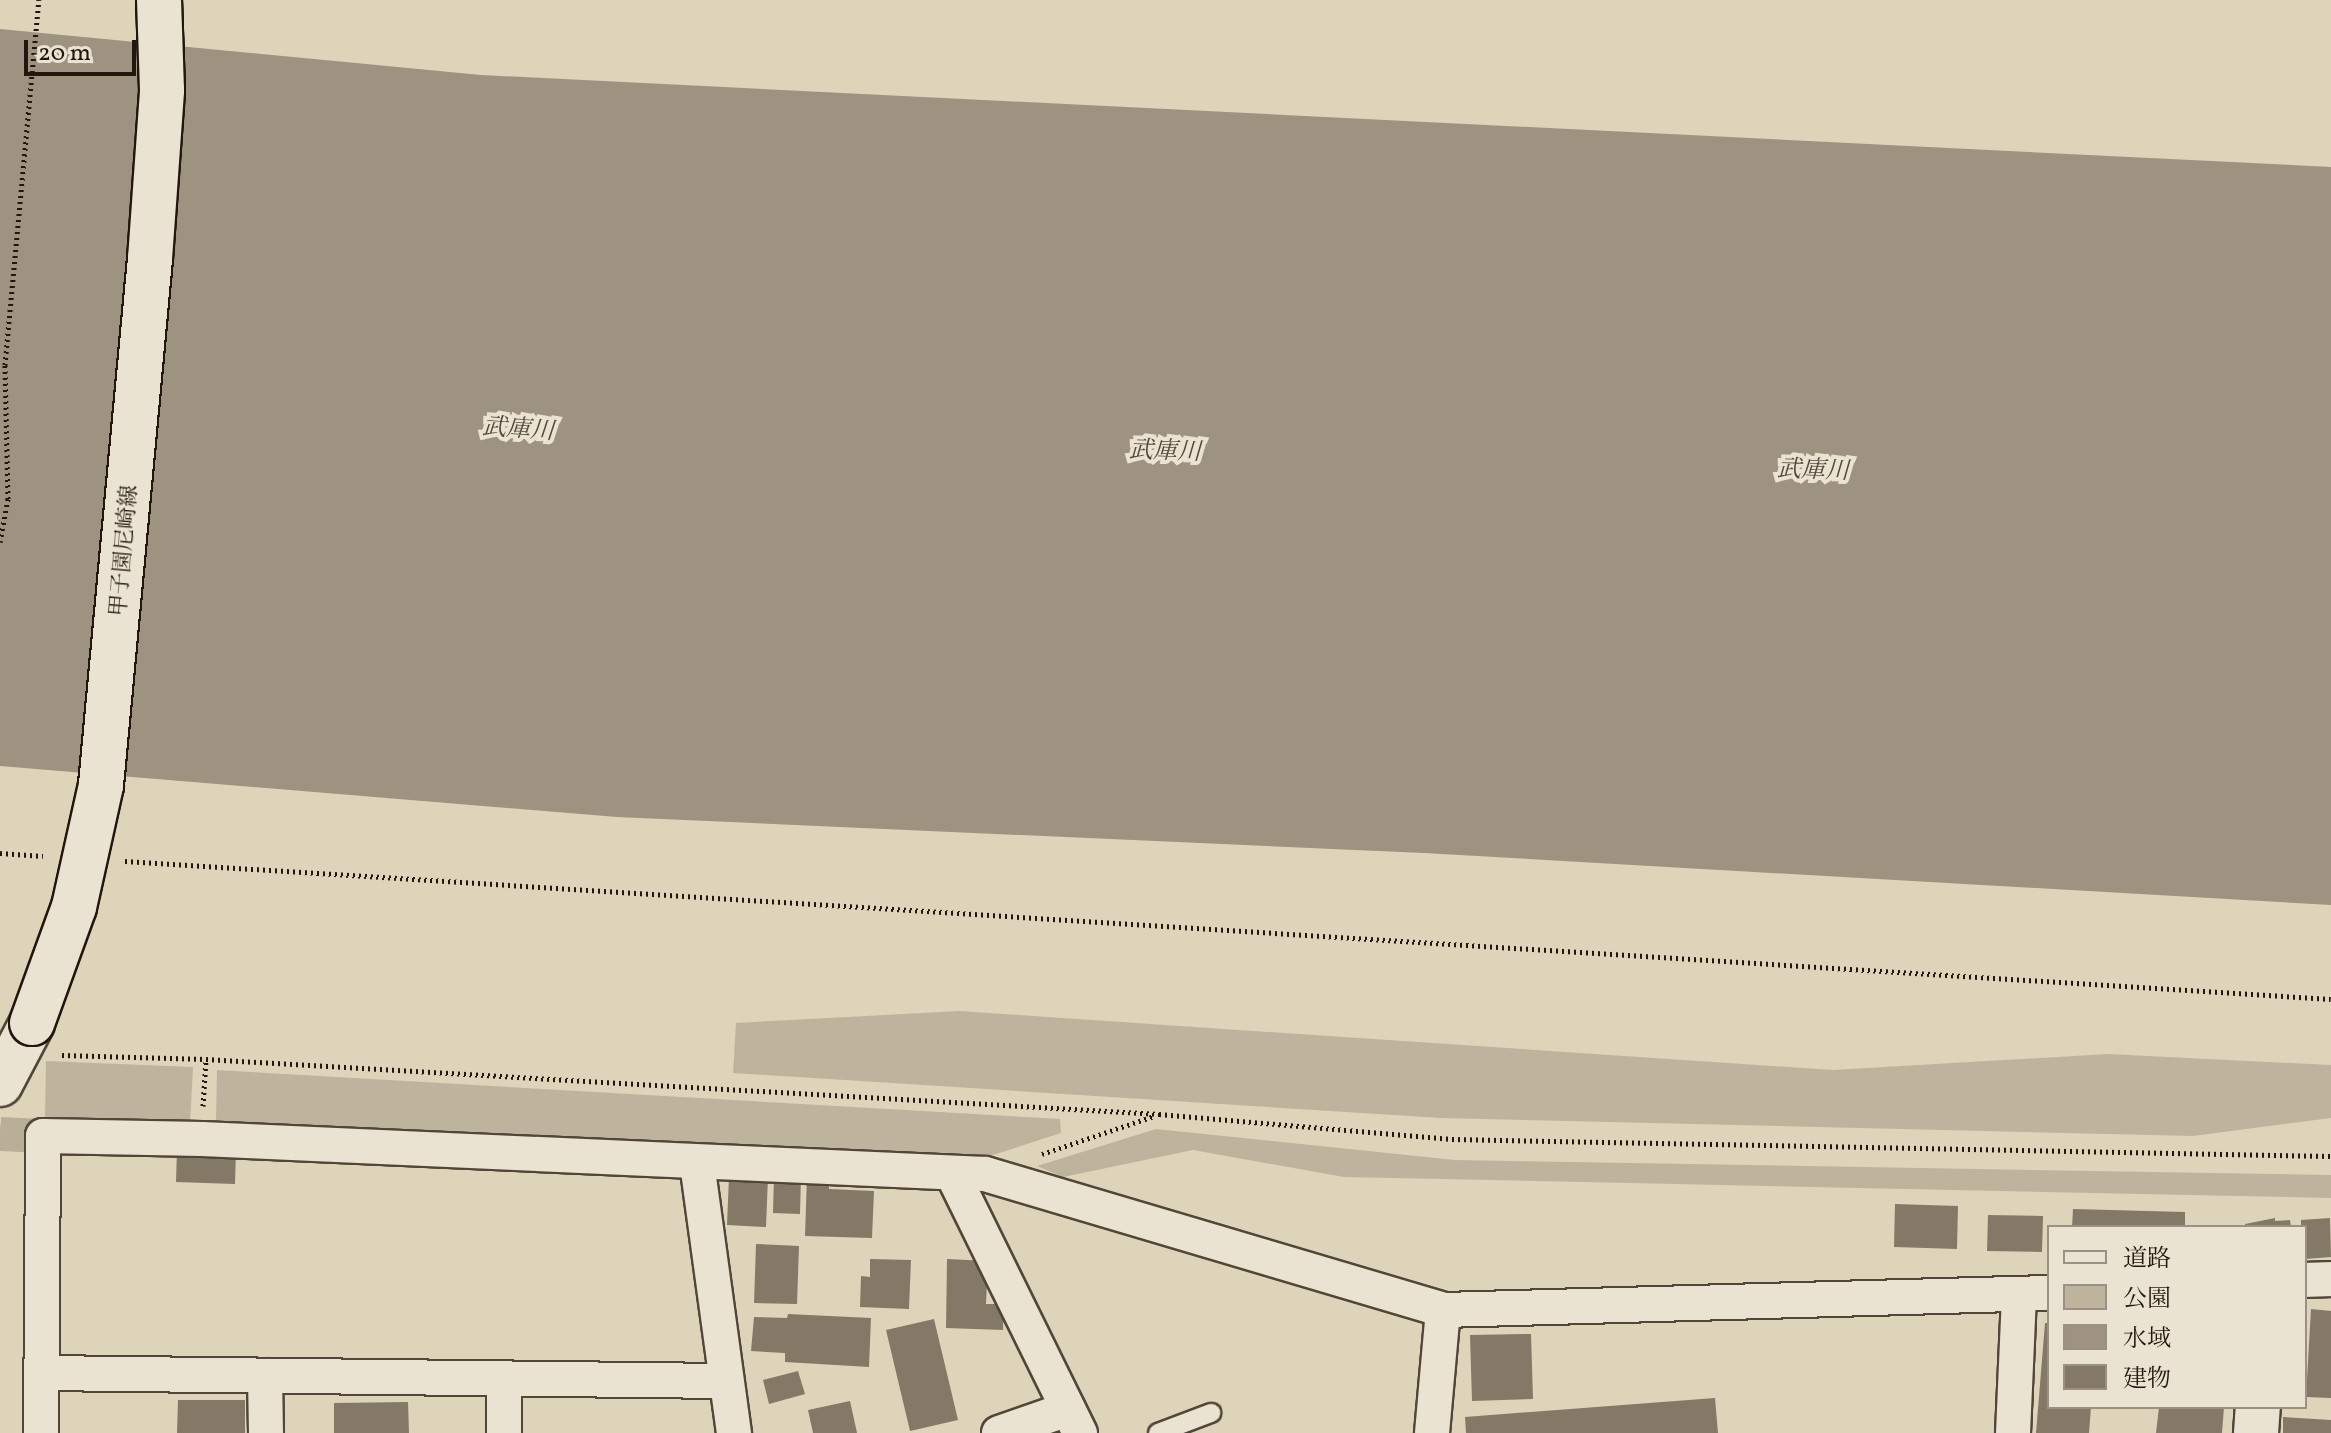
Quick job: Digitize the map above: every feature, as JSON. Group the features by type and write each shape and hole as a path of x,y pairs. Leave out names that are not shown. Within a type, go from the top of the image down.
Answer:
{"main road":[{"name":"甲子園尼崎線","path":"19,1053 74,907 101,785 151,244 162,90 159,0"},
{"path":"2256,1433 2258,1409"}],"street":[{"path":"41,1433 43,1136 202,1139 968,1173 1443,1310 2034,1294 2013,1433"},
{"path":"697,1163 734,1433"},
{"path":"968,1173 1074,1421 999,1433"},
{"path":"2307,1280 2331,1279"},
{"path":"1432,1433 1443,1310"},
{"path":"41,1373 726,1381"},
{"path":"265,1376 266,1433"},
{"path":"504,1379 504,1433"}],"lane":[{"path":"1158,1433 1211,1413"}],"path":[{"path":"0,542 8,499 5,365 39,0"},
{"path":"0,853 57,857"},
{"path":"115,861 2331,999"},
{"path":"19,1053 206,1059 1159,1114 1452,1139 2331,1156"},
{"path":"203,1111 206,1059"},
{"path":"968,1173 1159,1114"}],"green space":[{"path":"959,1011 1833,1070 2108,1054 2331,1065 2331,1118 2193,1136 1441,1118 733,1073 736,1023"},
{"path":"46,1061 193,1067 190,1124 45,1118"},
{"path":"217,1070 1060,1119 1061,1133 993,1155 216,1121"},
{"path":"1156,1129 1455,1160 2331,1175 2331,1198 1344,1177 1193,1150 1063,1177 1037,1166"}],"water":[{"name":"武庫川","path":"0,29 481,75 2331,167 2331,905 1424,853 617,817 0,766"}],"building":[{"path":"177,1148 236,1151 235,1184 176,1182"},
{"path":"729,1176 768,1177 766,1227 727,1225"},
{"path":"774,1176 801,1177 800,1214 773,1213"},
{"path":"807,1176 829,1177 829,1189 874,1191 872,1238 805,1236"},
{"path":"1895,1204 1958,1206 1957,1249 1894,1247"},
{"path":"2073,1209 2185,1212 2185,1225 2072,1225"},
{"path":"1988,1215 2043,1216 2042,1252 1987,1251"},
{"path":"2275,1218 2275,1221 2290,1220 2291,1225 2245,1225"},
{"path":"2330,1218 2331,1257 2307,1259 2307,1225 2301,1225 2301,1220"},
{"path":"756,1244 799,1246 797,1304 754,1303"},
{"path":"870,1259 911,1260 909,1309 860,1307 861,1276 870,1277"},
{"path":"947,1259 988,1261 986,1304 1004,1304 1003,1330 946,1328"},
{"path":"2311,1309 2331,1311 2331,1398 2307,1397"},
{"path":"788,1314 871,1318 869,1367 785,1362 785,1353 751,1351 754,1317 787,1318"},
{"path":"934,1319 958,1420 910,1431 886,1330"},
{"path":"2047,1323 2047,1409 2091,1409 2089,1433 2036,1433"},
{"path":"1531,1334 1533,1399 1472,1401 1470,1335"},
{"path":"798,1371 805,1394 769,1404 763,1380"},
{"path":"1715,1398 1718,1433 1466,1433 1465,1417"},
{"path":"178,1400 245,1400 245,1433 177,1433"},
{"path":"850,1401 857,1433 813,1433 808,1410"},
{"path":"408,1402 409,1433 334,1433 334,1403"},
{"path":"2159,1409 2224,1409 2222,1433 2156,1433"},
{"path":"2283,1417 2331,1420 2331,1433 2283,1433"}],"tunnel":[{"path":"0,1134 43,1136"}]}
